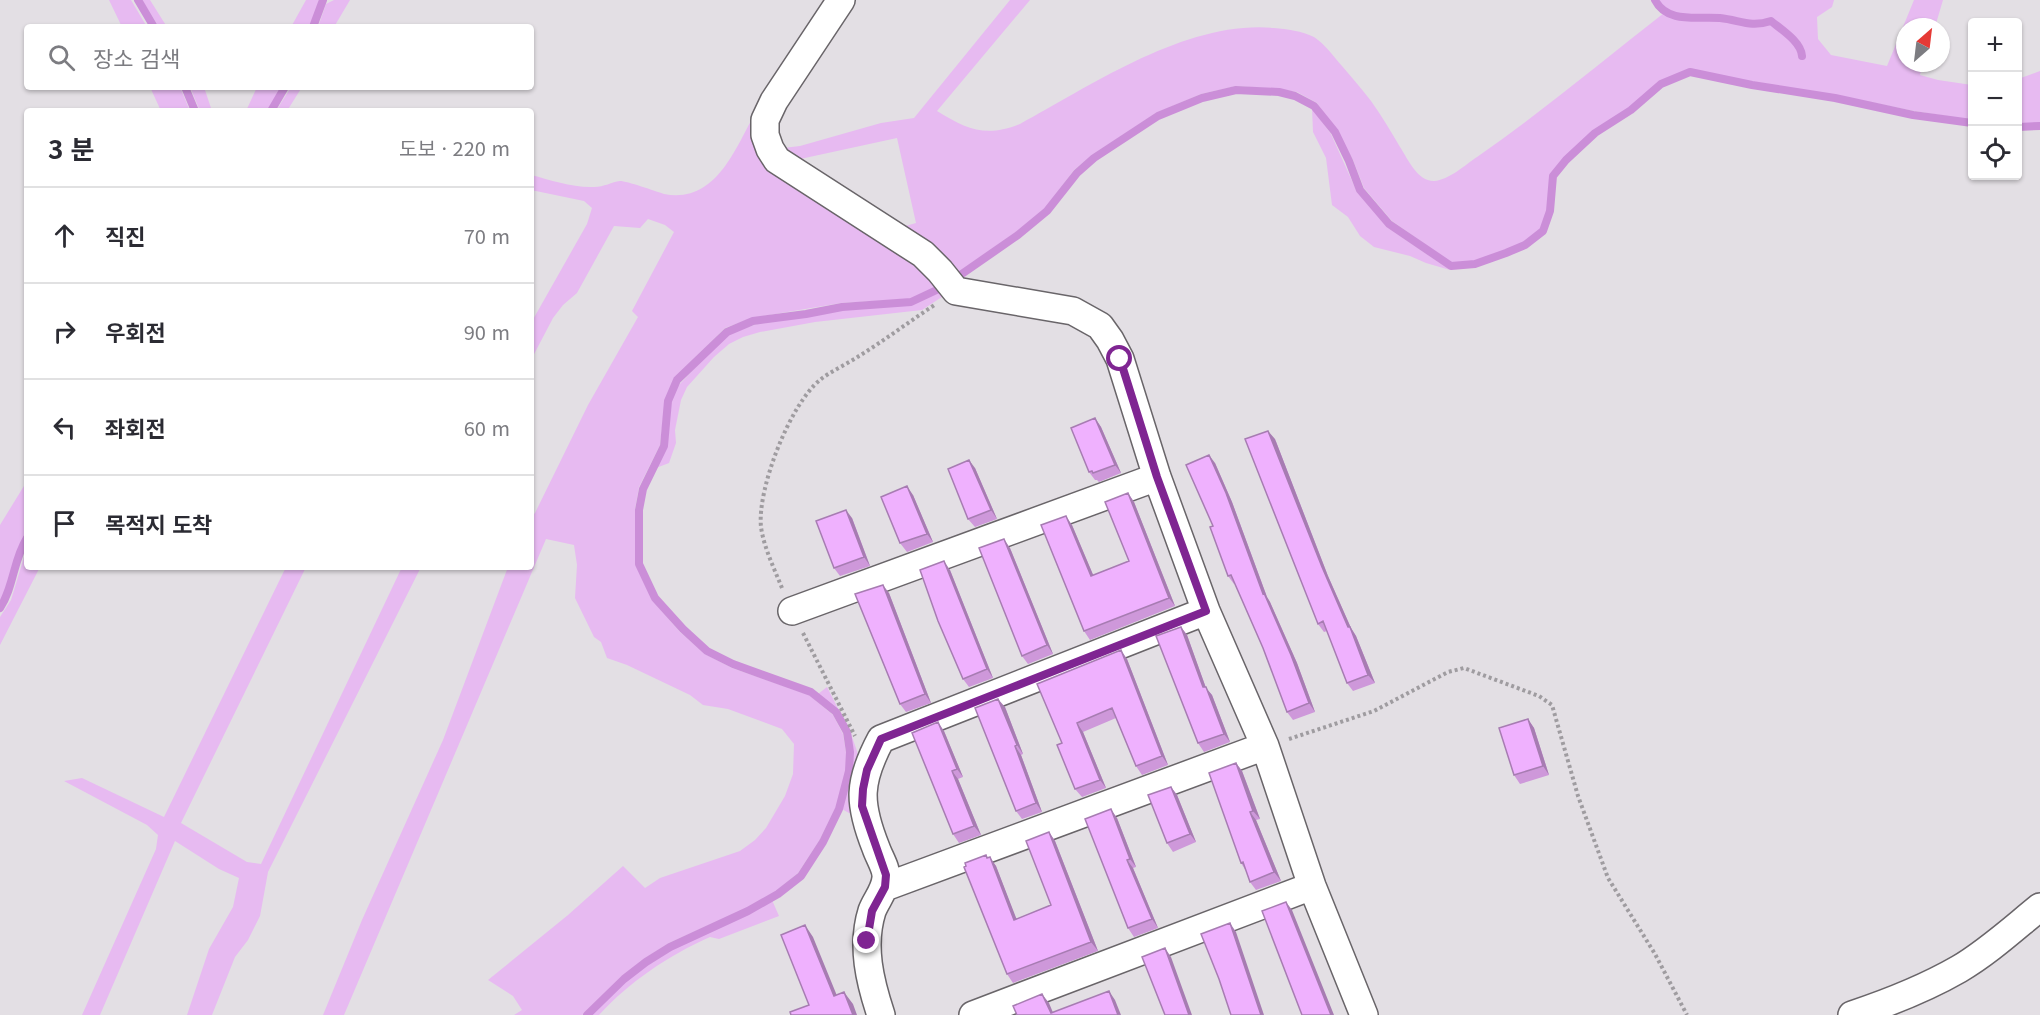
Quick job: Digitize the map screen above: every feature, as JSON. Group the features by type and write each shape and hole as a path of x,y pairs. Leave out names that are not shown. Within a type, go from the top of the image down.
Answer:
{"street":[{"path":"841,0 774,100 765,120 765,135 770,149 777,160 923,254 940,270 956,291 1073,311 1100,326 1120,359 1157,477 1206,611 1265,746 1312,886 1364,1015"},
{"path":"792,611 1157,477"},
{"path":"881,1015 868,963 867,941 872,911 885,887 886,875 862,806 867,770 881,739 1206,611"},
{"path":"885,887 1265,746"},
{"path":"973,1015 1312,886"},
{"path":"1852,1015 1915,991 1959,969 1989,949 2040,907"}],"path":[{"path":"867,770 854,732 792,611 765,546 761,525 762,502 785,431 807,394 820,380 860,356 956,291"},
{"path":"1265,746 1374,711 1449,672 1464,668 1539,696 1552,705 1578,795 1608,878 1655,954 1687,1015"}],"shaded area":[{"path":"109,0 131,0 145,24 121,24"},
{"path":"142,0 150,0 165,24 157,24"},
{"path":"306,0 319,0 312,24 293,24"},
{"path":"334,0 350,0 336,24 319,24 326,4"},
{"path":"1010,0 1030,0 937,111 957,123 986,131 1008,128 1020,124 1110,74 1175,44 1208,34 1241,28 1284,29 1314,37 1326,47 1371,101 1418,173 1434,181 1451,175 1501,140 1664,13 1684,19 1751,26 1771,24 1793,42 1800,56 1805,55 1798,39 1772,18 1752,21 1721,15 1687,15 1671,11 1659,0 1834,0 1832,7 1817,17 1818,39 1831,55 1887,66 1896,44 1896,72 1921,72 1920,75 1938,80 1968,84 1968,119 1752,82 1691,69 1659,81 1629,108 1593,130 1564,158 1550,175 1547,210 1540,229 1523,242 1505,250 1475,261 1452,263 1392,221 1364,188 1353,160 1337,131 1317,103 1297,92 1236,86 1201,94 1156,113 1092,155 1074,170 1045,208 1016,232 954,275 898,228 916,223 897,138 791,161 775,149 800,146 881,123 914,118"},
{"path":"1914,0 1943,0 1938,18 1907,18"},
{"path":"2040,71 2040,123 2022,124 2022,78"},
{"path":"151,90 181,90 189,108 160,108"},
{"path":"191,90 205,90 211,108 199,108"},
{"path":"256,90 280,90 270,108 247,108"},
{"path":"289,90 300,90 289,108 278,108"},
{"path":"1312,108 1331,134 1357,192 1387,227 1450,270 1410,256 1374,247 1360,236 1348,217 1332,205 1326,158 1313,132"},
{"path":"753,117 757,129 941,284 910,299 841,303 752,318 725,328 674,378 665,400 660,445 639,487 635,509 636,565 652,600 680,632 705,654 732,668 809,695 833,715 843,734 846,771 836,807 819,841 798,873 776,891 746,908 669,943 622,976 582,1015 514,1015 522,1010 513,996 488,980 568,915 623,866 645,888 660,878 740,851 766,828 785,796 793,774 794,744 782,729 728,709 703,705 690,695 607,658 601,642 594,637 575,598 577,565 574,545 546,539 534,567 534,514 588,405 638,317 632,311 674,232 665,225 648,219 640,228 614,226 577,293 553,318 534,354 534,318 587,224 592,208 584,201 534,191 534,176 586,187 598,187 620,181 664,194 681,195 696,191 709,183 730,159"},
{"path":"940,291 951,291 922,310 815,322 760,332 729,344 687,387 681,400 675,430 676,443 669,463 656,468 666,447 671,401 678,386 731,333 763,322 844,309 912,304"},
{"path":"24,486 24,538 19,546 0,603 0,525"},
{"path":"24,557 24,570 38,570 0,645 0,617 11,600"},
{"path":"285,570 305,570 181,823 247,862 261,864 401,570 419,570 268,872 260,916 248,940 235,957 212,1015 187,1015 209,949 233,907 239,878 219,869 175,841 100,1015 82,1015 156,849 158,835 147,825 64,781 82,778 164,817"},
{"path":"507,570 533,570 344,1015 323,1015 362,920 443,740"},
{"path":"827,687 851,734 864,771 861,820 842,809 850,774 851,752 846,729 840,718 830,704 818,694"},
{"path":"772,900 779,916 719,939 710,937 695,944 636,981 599,1015 590,1015 625,980 671,949"}],"building":[{"path":"1095,418 1115,465 1093,473 1089,472 1071,428"},
{"path":"1268,431 1368,675 1347,683 1323,621 1318,624 1245,439"},
{"path":"1209,455 1226,493 1263,594 1291,655 1309,703 1287,712 1263,648 1231,575 1228,576 1210,527 1213,526 1186,465"},
{"path":"969,460 991,510 968,519 948,469"},
{"path":"907,486 927,534 900,543 881,497"},
{"path":"1128,493 1169,598 1084,631 1041,525 1066,516 1091,576 1129,561 1105,502"},
{"path":"846,510 864,557 834,568 816,521"},
{"path":"1004,539 1047,645 1022,656 979,548"},
{"path":"944,561 987,669 963,679 938,621 920,570"},
{"path":"883,585 925,694 900,704 855,594"},
{"path":"1181,627 1203,687 1206,687 1224,734 1198,743 1156,636"},
{"path":"1121,650 1162,756 1136,766 1112,708 1077,723 1100,780 1075,789 1057,745 1062,743 1037,684"},
{"path":"998,699 1017,745 1015,746 1036,803 1016,811 975,708"},
{"path":"1528,719 1543,766 1514,775 1499,728"},
{"path":"938,722 957,769 952,771 974,826 953,834 912,733"},
{"path":"1236,763 1253,811 1250,812 1274,872 1250,882 1209,773"},
{"path":"1171,787 1190,834 1167,843 1148,795"},
{"path":"1111,809 1130,859 1127,860 1152,919 1128,928 1085,819"},
{"path":"1049,832 1091,942 1007,974 964,867 965,863 986,855 987,858 990,857 1014,920 1051,905 1026,841"},
{"path":"1286,902 1331,1015 1302,1015 1262,911"},
{"path":"1230,923 1261,1015 1231,1015 1201,934"},
{"path":"805,925 834,996 844,992 853,1015 791,1015 790,1012 809,1005 781,935"},
{"path":"1165,948 1189,1015 1165,1015 1142,957"},
{"path":"1109,991 1118,1015 1017,1015 1013,1006 1042,994 1051,1013"}],"waterway":[{"path":"138,0 152,24"},
{"path":"314,24 323,0"},
{"path":"1655,0 1660,8 1675,16 1720,18 1751,24 1771,21 1795,41 1802,56"},
{"path":"956,278 1018,235 1047,211 1077,173 1094,158 1158,116 1202,98 1236,90 1279,92 1295,96 1314,106 1335,132 1360,190 1389,224 1451,266 1475,264 1506,253 1525,245 1543,231 1550,211 1553,176 1566,160 1595,133 1631,110 1661,84 1690,72 1752,85 1835,98 1913,115 1968,122"},
{"path":"186,90 194,108"},
{"path":"273,108 283,90"},
{"path":"2022,127 2040,126"},
{"path":"587,1015 624,979 646,962 670,947 748,911 778,894 801,876 823,842 839,809 849,771 850,752 847,732 836,712 811,692 733,664 707,651 655,598 639,564 639,510 643,489 664,446 668,401 677,380 727,332 753,321 842,307 911,302 943,287"},
{"path":"0,608 5,600 24,543"}],"route":[{"path":"867,941 872,911 885,887 886,875 866,822 862,806 863,789 867,770 881,739 1206,611 1157,477 1120,359"}]}
